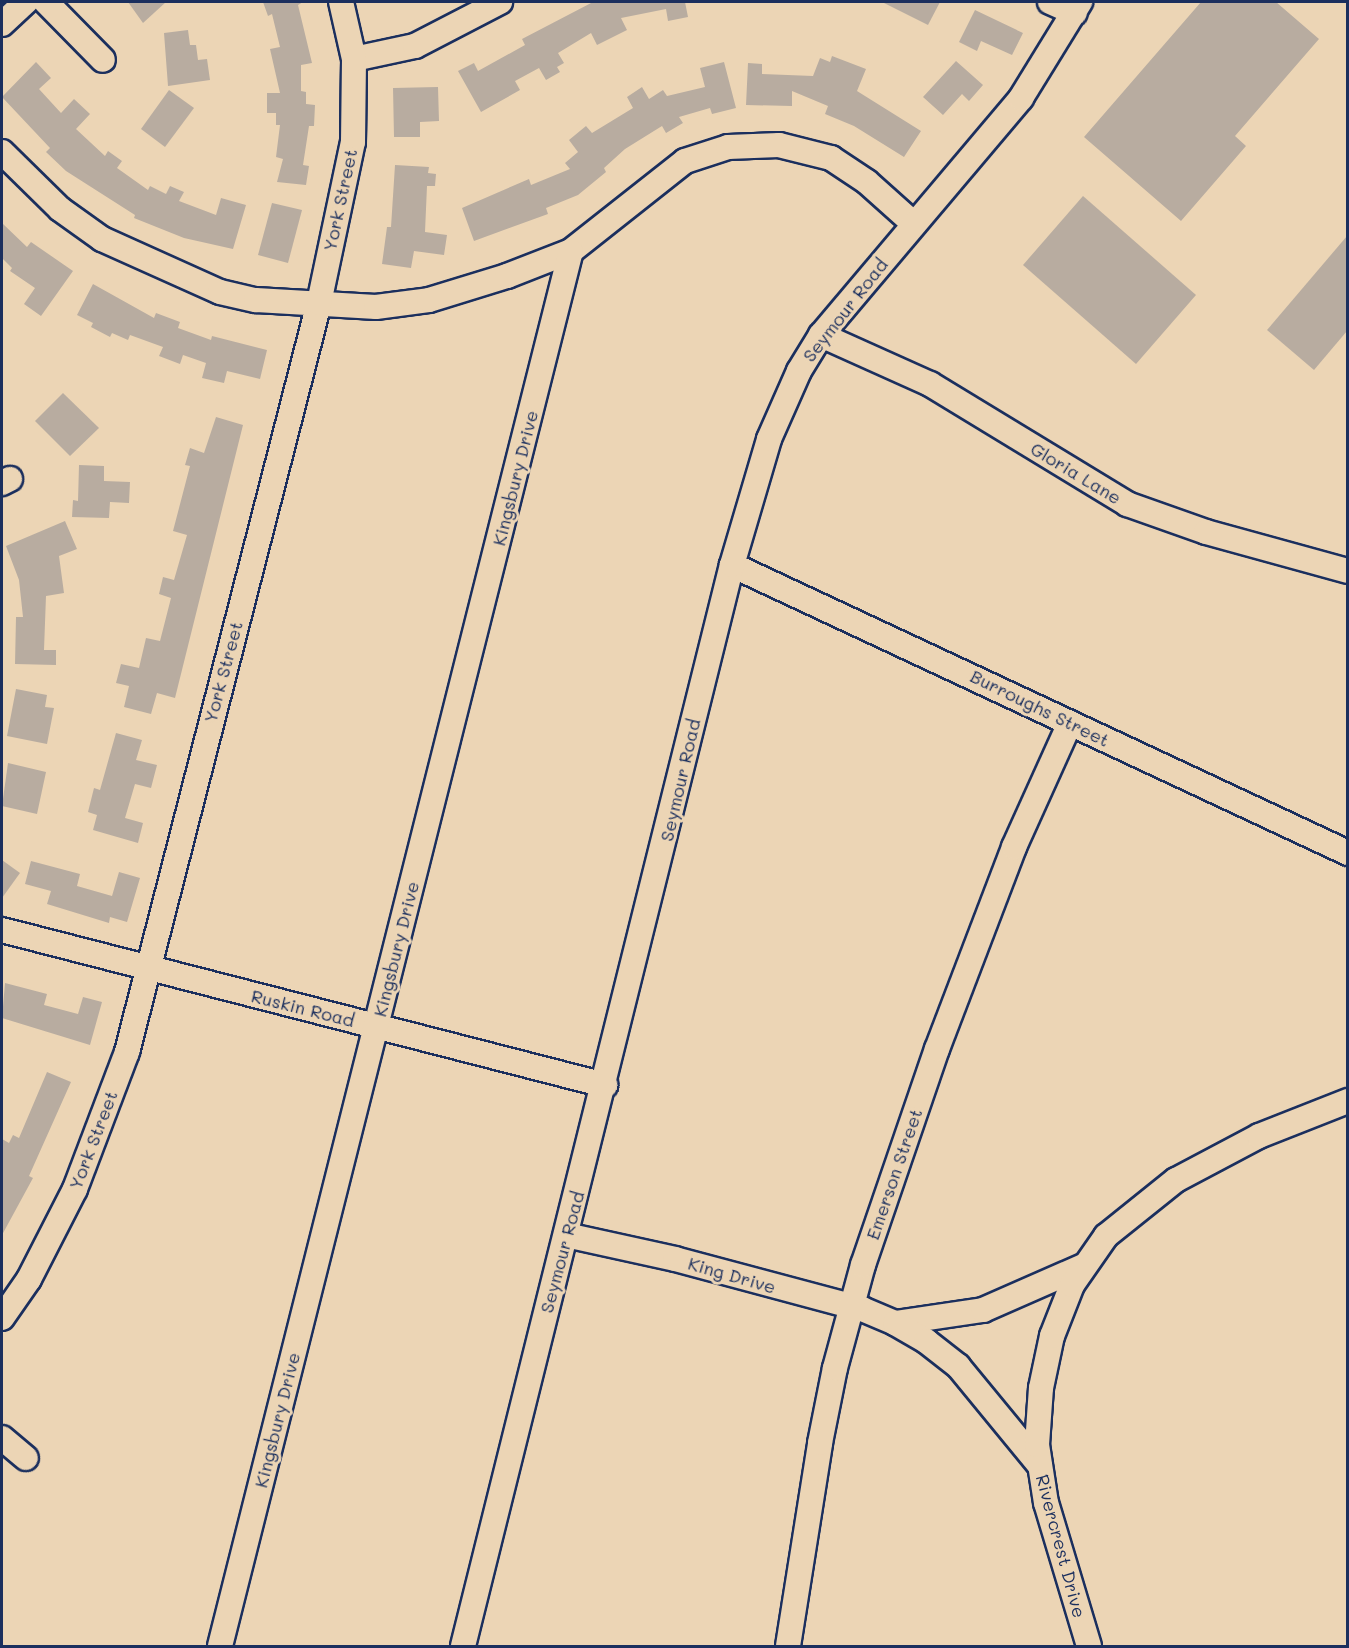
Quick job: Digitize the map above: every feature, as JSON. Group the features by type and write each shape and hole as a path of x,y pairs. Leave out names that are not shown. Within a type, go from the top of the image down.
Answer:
{"street":[{"path":"2,24 26,2"},
{"path":"46,2 103,60"},
{"name":"York Street","path":"2,1318 29,1279 75,1189 127,1052 319,303 353,142 354,58 341,2"},
{"path":"354,58 415,46 500,2"},
{"path":"1050,2 1078,7"},
{"name":"Seymour Road","path":"463,1647 605,1085 732,565 769,439 799,371 821,335 1021,98 1078,7"},
{"path":"2,152 60,209 102,239 150,264 229,294 256,300 376,307 429,300 572,251 685,161 728,147 779,145 831,158 867,182 914,224"},
{"name":"Kingsbury Drive","path":"220,1647 572,251"},
{"name":"Gloria Lane","path":"821,335 930,384 1127,504 1206,532 1347,571"},
{"name":"Burroughs Street","path":"732,565 1347,853"},
{"name":"Emerson Street","path":"788,1647 820,1443 851,1306 941,1038 1014,848 1070,723"},
{"name":"Ruskin Road","path":"2,930 605,1085"},
{"name":"Rivercrest Drive","path":"1089,1647 1046,1503 1040,1466 1041,1388 1062,1309 1083,1266 1122,1220 1176,1180 1259,1136 1347,1101"},
{"name":"King Drive","path":"567,1235 675,1259 851,1306 895,1323 926,1341 958,1366 1040,1466"},
{"name":"King Drive","path":"895,1323 982,1310 1083,1266"},
{"path":"2,1438 26,1458"}],"building":[{"path":"128,2 166,2 143,23"},
{"path":"263,2 303,2 298,5 312,63 301,65 301,91 306,92 306,104 315,105 314,126 309,126 303,165 309,166 306,185 277,182 283,159 276,157 280,125 276,125 276,113 267,113 267,93 280,93 270,49 280,47 272,14 268,16"},
{"path":"593,2 685,2 688,17 668,21 666,9 621,18 627,30 597,45 591,33 558,53 564,63 557,67 560,72 546,80 539,68 515,81 520,90 481,112 458,71 474,63 478,71 525,45 522,39"},
{"path":"882,2 940,2 928,25"},
{"path":"1201,2 1276,2 1319,39 1235,136 1246,146 1181,221 1084,137"},
{"path":"975,10 1023,33 1012,55 981,41 977,51 959,42"},
{"path":"188,30 190,45 196,45 198,60 207,59 210,80 168,86 164,33"},
{"path":"832,56 866,69 857,91 921,131 904,157 854,126 825,114 828,106 792,91 792,106 746,105 748,63 762,64 762,74 813,76 820,58 830,62"},
{"path":"956,61 983,85 969,101 962,94 943,115 923,97"},
{"path":"36,62 51,78 39,89 61,113 74,99 90,114 76,129 105,156 108,151 122,161 117,168 148,190 150,186 166,194 170,186 184,192 179,201 216,215 221,198 246,205 233,249 184,238 134,218 135,215 66,171 46,152 50,148 2,97"},
{"path":"724,62 736,108 712,114 710,108 679,117 683,123 666,133 662,126 625,149 604,168 606,172 578,195 546,208 548,214 474,241 462,208 529,179 531,185 570,169 565,163 578,152 569,140 586,126 592,133 633,108 627,97 642,87 649,99 663,90 667,96 705,87 700,68"},
{"path":"438,87 439,121 420,122 420,137 394,137 393,88"},
{"path":"169,90 194,108 165,147 141,129"},
{"path":"395,165 429,167 428,173 436,174 435,186 427,186 425,232 447,235 444,255 414,251 411,268 382,264 387,227 391,227"},
{"path":"1083,196 1196,295 1136,364 1023,265"},
{"path":"272,203 302,210 288,263 258,255"},
{"path":"2,223 27,247 31,242 73,271 41,316 24,304 35,288 10,271 12,268 2,258"},
{"path":"1347,236 1347,331 1314,370 1267,330"},
{"path":"93,284 154,318 156,313 180,322 178,328 211,340 212,336 267,350 260,379 227,371 224,383 202,378 206,363 183,355 180,364 159,356 163,347 130,335 128,340 112,333 110,337 91,327 93,323 77,315"},
{"path":"63,393 99,428 70,456 35,421"},
{"path":"216,417 243,425 175,698 157,693 151,714 124,707 129,686 116,683 121,664 139,668 146,638 160,641 171,598 159,594 163,577 174,580 187,535 173,531 190,466 185,465 190,448 204,453"},
{"path":"79,465 104,466 104,481 130,482 129,503 110,502 109,518 72,517 73,500 78,501"},
{"path":"65,521 77,549 59,556 64,593 46,596 44,650 56,650 56,665 15,664 16,617 23,617 19,580 6,546"},
{"path":"16,689 47,695 45,707 54,708 47,744 7,736"},
{"path":"116,733 142,740 136,760 157,765 151,788 135,784 125,818 143,823 138,843 93,830 97,815 88,812 94,788 100,790"},
{"path":"8,763 46,772 37,814 2,806"},
{"path":"2,860 20,873 2,898"},
{"path":"31,861 80,874 77,886 112,896 119,872 140,878 127,922 110,917 109,923 47,904 51,891 25,884"},
{"path":"5,983 47,994 44,1005 78,1014 83,997 102,1002 90,1045 2,1018"},
{"path":"47,1072 71,1082 29,1176 33,1178 2,1235 2,1139 9,1143 13,1135 19,1138"}]}
